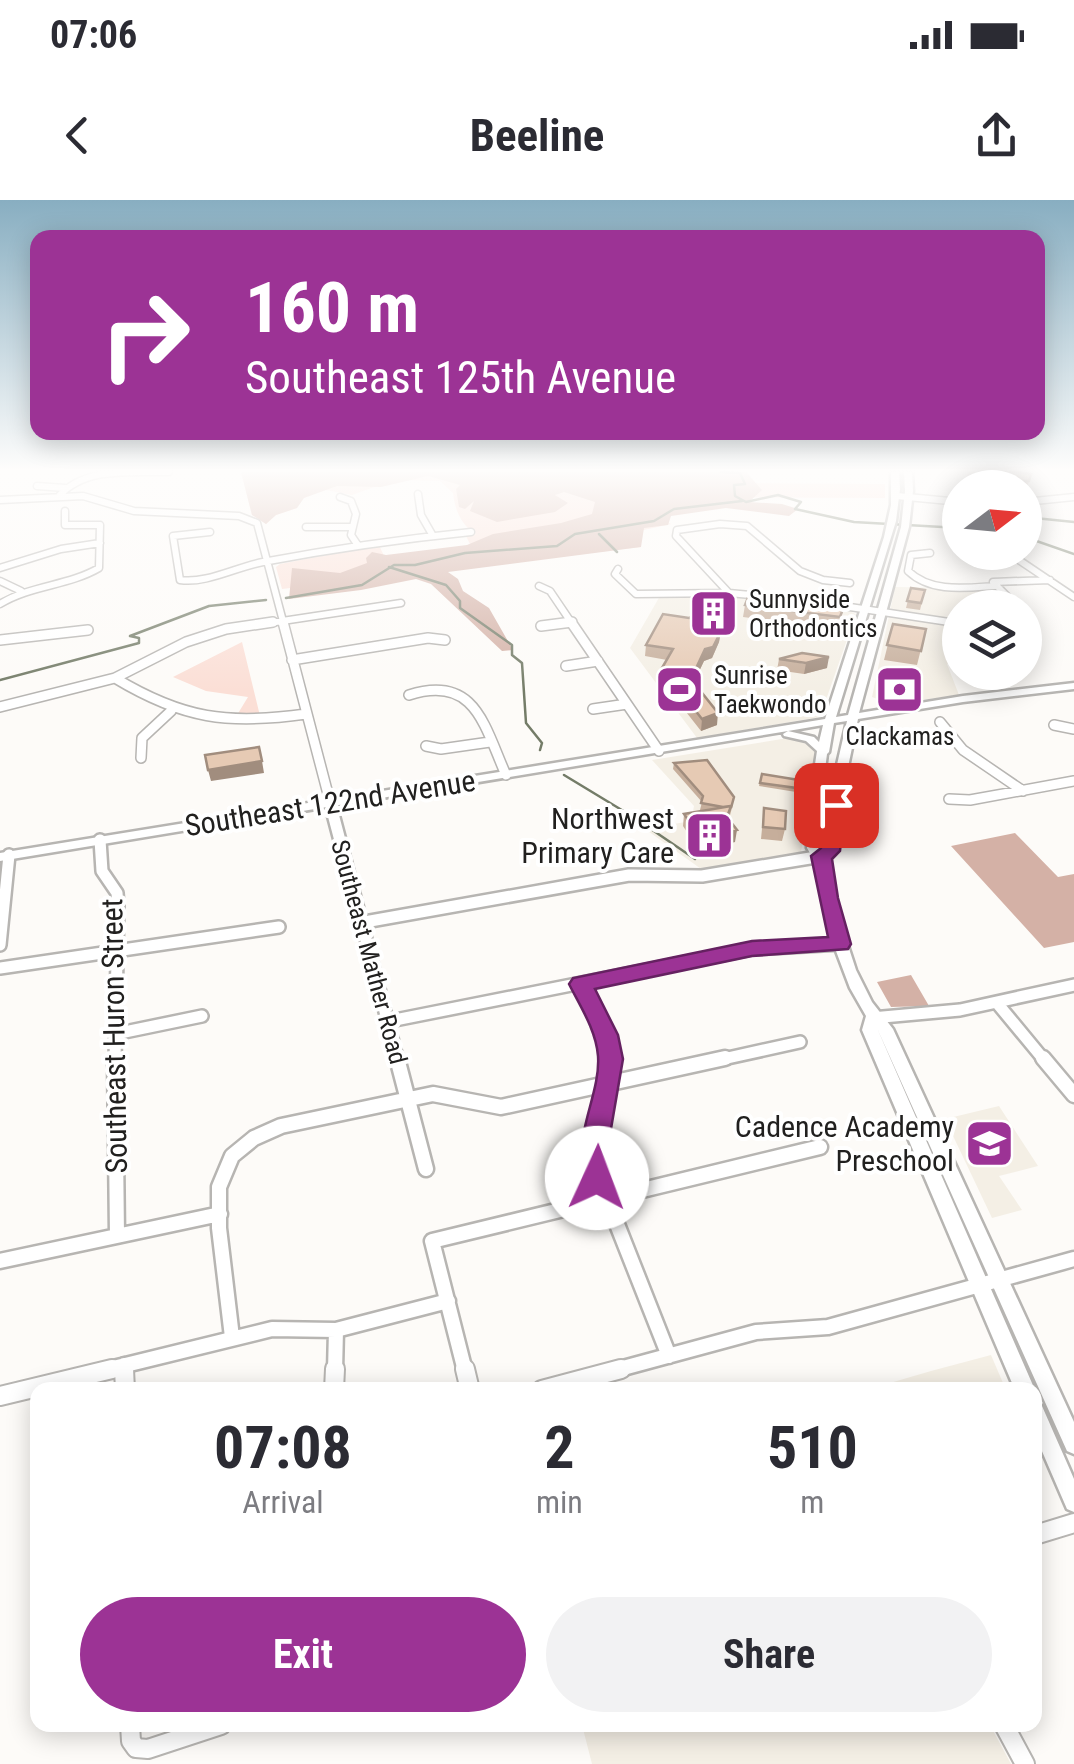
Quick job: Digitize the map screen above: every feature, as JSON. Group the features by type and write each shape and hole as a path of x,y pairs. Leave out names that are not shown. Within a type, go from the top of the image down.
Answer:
{"main road":[{"path":"886,545 824,752 812,811 812,848 822,856 827,898 840,944 872,1018 886,1030 1074,1444"},
{"path":"822,856 830,851 852,722 900,545"},
{"name":"Southeast 122nd Avenue","path":"4,856 736,736 852,722 1074,686"},
{"path":"861,692 875,704 900,711"},
{"name":"Southeast 122nd Avenue","path":"852,722 1002,697"},
{"name":"Southeast 122nd Avenue","path":"659,751 708,747 831,725"},
{"path":"788,734 810,740 824,752"},
{"path":"708,747 736,736"},
{"path":"812,811 832,826"},
{"path":"872,1018 869,1030 1021,1382"},
{"path":"903,1110 936,1136"},
{"path":"1042,1429 1074,1502"}],"street":[{"path":"0,568 87,545"},
{"path":"0,604 21,591 95,571 100,565 100,545"},
{"path":"174,545 180,580 194,582 233,568 352,545"},
{"name":"Southeast Mather Road","path":"262,545 358,924 426,1169"},
{"path":"685,545 729,592"},
{"path":"771,545 800,571 822,580 850,584"},
{"path":"930,553 911,555 908,570 916,581 938,586 996,586"},
{"path":"618,569 615,574 636,594 729,592 800,600"},
{"path":"1035,570 1074,597"},
{"path":"1000,590 994,582 1050,580"},
{"path":"0,582 21,591"},
{"path":"539,586 550,591 659,751"},
{"path":"817,602 942,621"},
{"path":"0,707 64,694 114,678 201,636 401,603"},
{"path":"540,626 572,622"},
{"path":"0,640 88,630"},
{"path":"292,660 428,638 446,640"},
{"path":"566,666 598,661"},
{"path":"114,678 171,711 232,720 306,714"},
{"path":"409,694 442,686 460,690 470,701 506,775"},
{"path":"593,709 627,704"},
{"path":"141,758 142,738 171,711"},
{"path":"940,722 963,750 1022,790"},
{"path":"1054,725 1074,730"},
{"path":"426,746 441,749 490,742"},
{"path":"949,798 970,800 1074,781"},
{"name":"Southeast Huron Street","path":"100,840 102,871 117,893 118,1236"},
{"path":"0,945 4,856"},
{"path":"358,924 629,875 702,876 822,856"},
{"path":"0,968 279,926"},
{"path":"386,1022 752,948 840,944"},
{"path":"581,984 606,1035 610,1059 594,1152 597,1178 669,1356"},
{"path":"872,1018 997,1002 1074,985"},
{"path":"997,1002 1074,1095"},
{"path":"115,1034 202,1016"},
{"path":"232,1338 218,1190 233,1154 258,1136 281,1126 444,1094 501,1107 800,1042"},
{"path":"468,1382 432,1240 820,1147"},
{"path":"0,1262 220,1214"},
{"path":"572,1382 756,1332 828,1327 1074,1260"},
{"path":"56,1382 272,1328 336,1330 448,1301"},
{"path":"334,1382 336,1330"},
{"path":"124,1365 125,1382"},
{"path":"0,1396 30,1388"},
{"path":"1042,1533 1074,1522"},
{"path":"130,1732 136,1748 148,1749 200,1732"},
{"path":"1008,1732 1025,1764"}],"shaded area":[{"path":"379,545 384,556 471,546 641,547 282,589 276,567"},
{"path":"467,545 641,545 448,572 458,579 463,591 489,608 513,650 502,651 431,584 416,579 289,599 292,568 340,573 367,563 372,552 386,555"},
{"path":"895,587 992,590 942,590 942,690 957,690 959,695 891,704 872,697"},
{"path":"730,595 845,609 856,614 820,717 697,738 630,648 660,596"},
{"path":"242,642 260,716 237,715 248,697 206,691 173,677"},
{"path":"788,738 807,742 815,751 801,853 704,871 645,829 691,821 694,806 652,760"},
{"path":"1015,833 1058,877 1074,874 1074,942 1044,948 951,846"},
{"path":"911,975 929,1006 891,1007 877,982"},
{"name":"Cadence Academy Preschool","path":"999,1106 1038,1166 999,1176 1022,1210 992,1218 945,1119"},
{"path":"991,1355 1003,1382 893,1382"},
{"path":"584,1732 994,1732 1011,1764 592,1764"}],"building":[{"path":"911,588 925,590 921,603 907,601"},
{"path":"782,594 845,603 840,617 745,605 749,595 779,600"},
{"path":"705,597 728,600 715,627 721,631 713,647 705,649 691,679 718,713 702,719 662,668 673,649 646,645 663,614 689,618 696,614"},
{"path":"893,624 926,629 921,651 887,645"},
{"path":"802,653 829,657 806,663 779,659"},
{"path":"881,676 905,680 911,687 878,685"},
{"path":"259,747 262,761 208,770 205,755"},
{"path":"707,760 734,797 731,808 701,803 703,796 674,763"},
{"path":"762,774 799,780 797,788 760,783"},
{"path":"731,806 727,817 737,830 700,837 684,814"},
{"path":"764,808 786,811 785,829 763,827"}],"waterway":[{"path":"390,567 465,553 559,545"},
{"path":"610,545 617,552"},
{"path":"1048,545 1074,554"},
{"path":"286,598 362,585 390,567"},
{"path":"390,567 446,585 460,601 460,608 512,645 512,655 522,663 526,723 542,743 540,750"},
{"path":"0,680 139,643 139,638 130,636 209,606 266,600"},
{"path":"564,775 630,815"},
{"path":"648,827 695,859"}],"place":[{"name":"Sunnyside Orthodontics","path":"714,613"},
{"name":"Sunrise Taekwondo","path":"679,689"},
{"name":"Clackamas","path":"900,690"},
{"name":"Northwest Primary Care","path":"709,835"},
{"name":"Cadence Academy Preschool","path":"989,1143"}],"route":[{"path":"597,1178 594,1152 610,1059 606,1035 581,984 752,948 840,944 827,898 822,856 830,851 836,805"}]}
